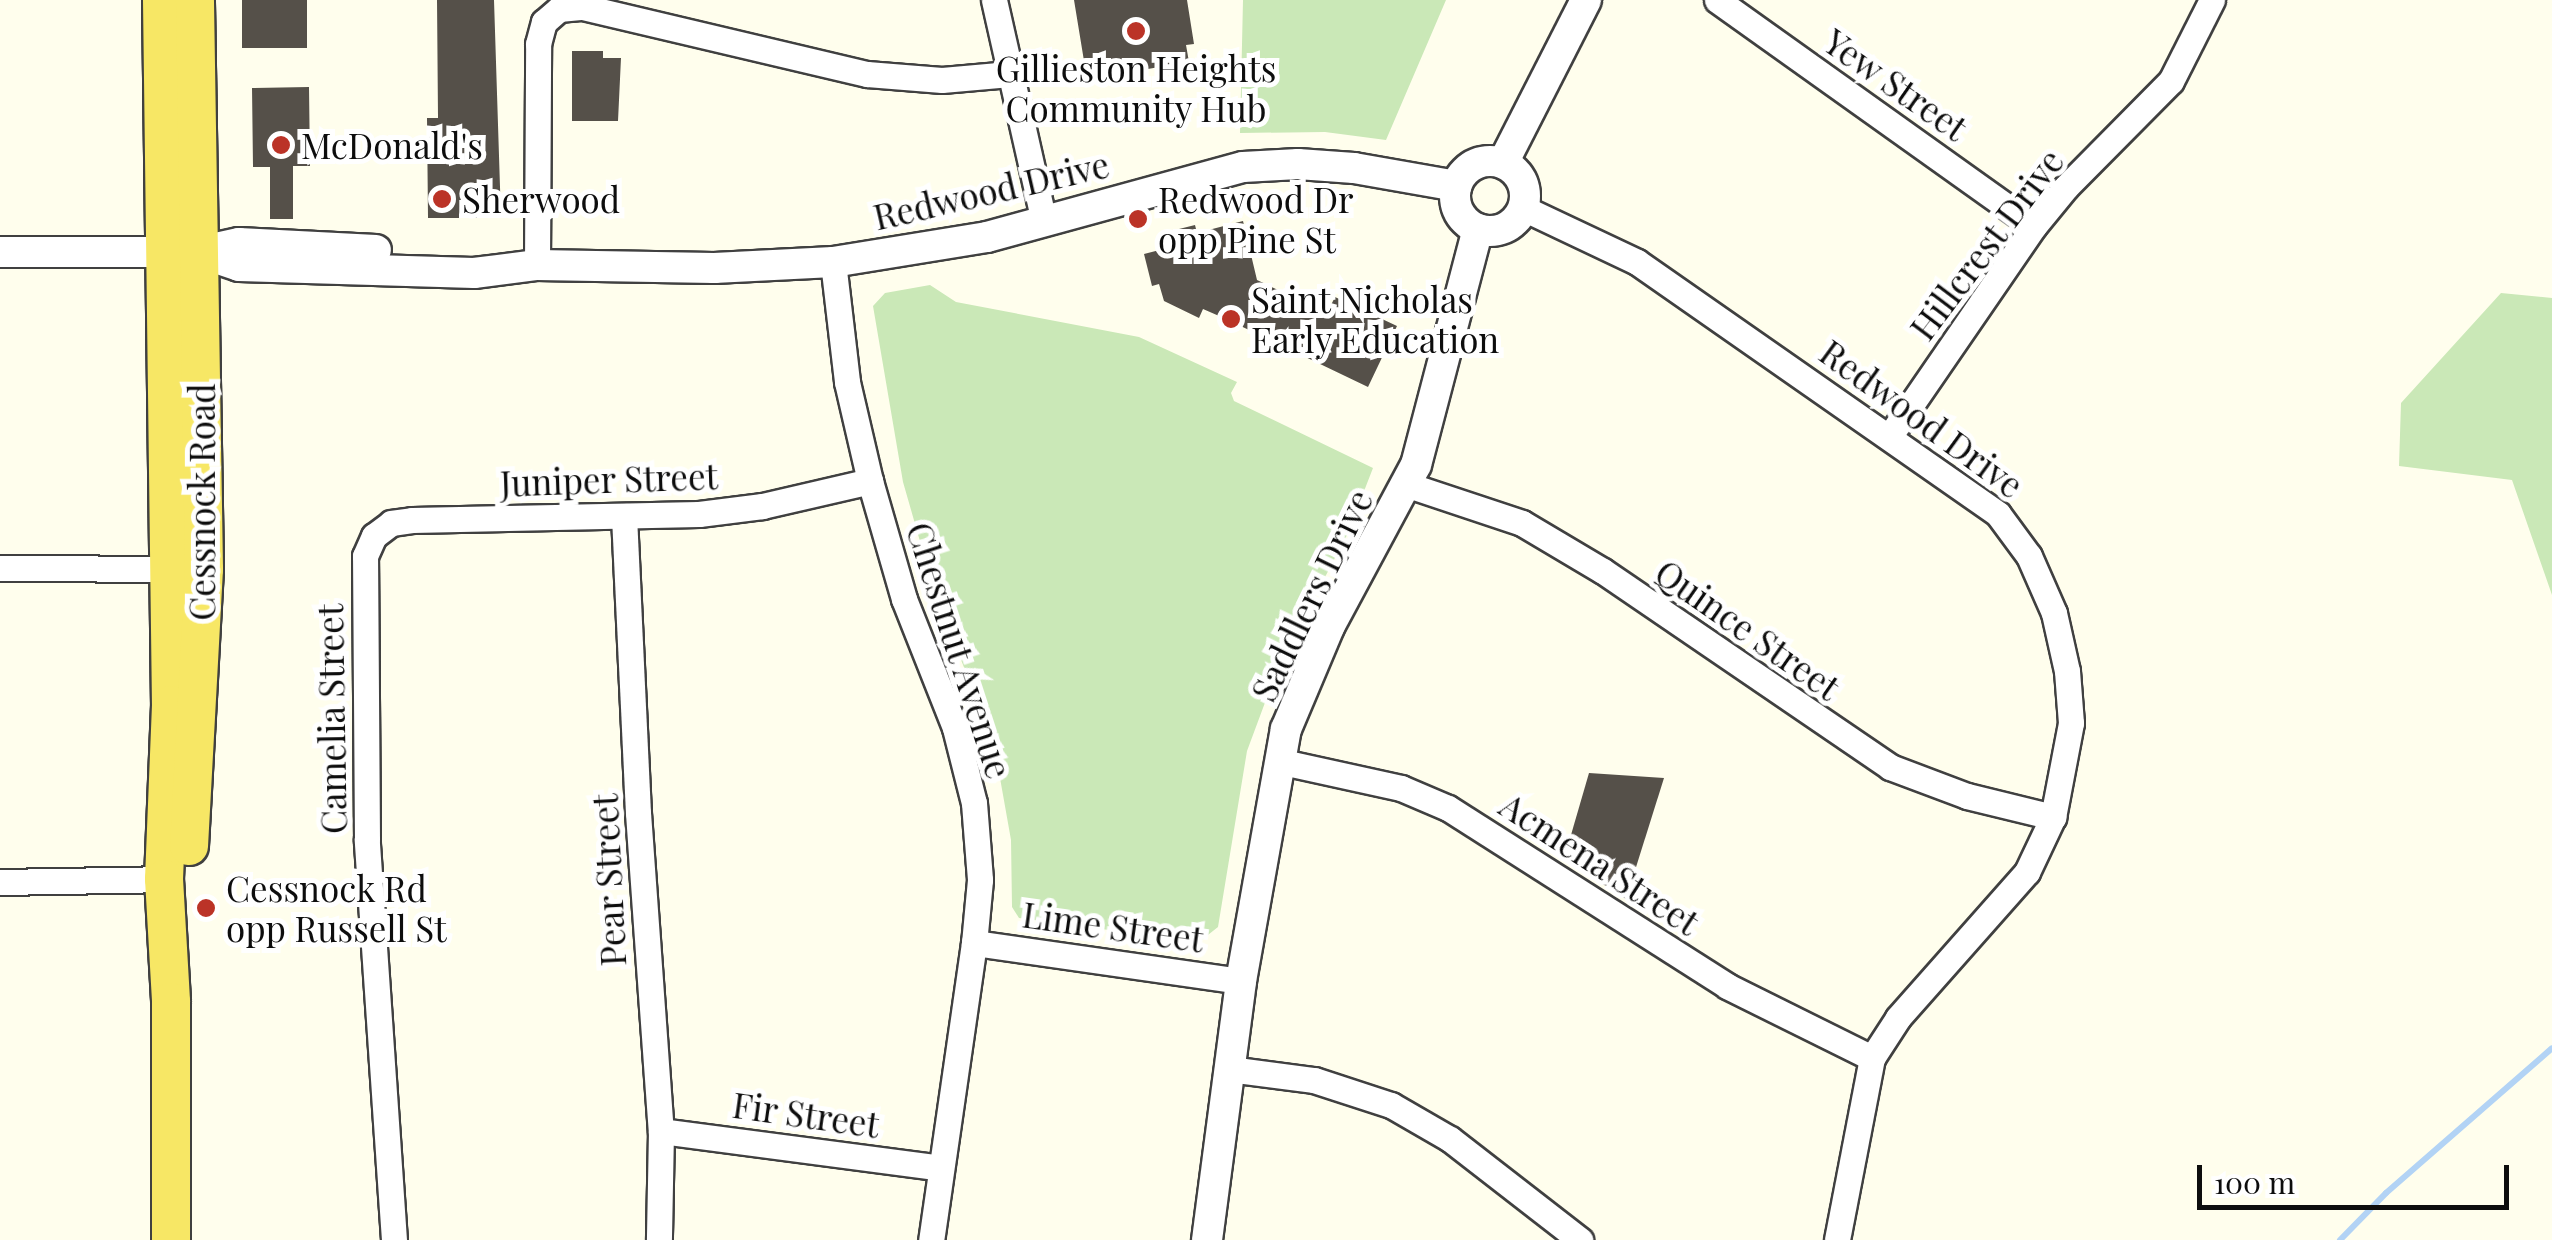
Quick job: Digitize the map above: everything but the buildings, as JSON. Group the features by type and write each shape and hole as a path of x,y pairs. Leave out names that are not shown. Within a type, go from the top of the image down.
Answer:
{"main road":[{"name":"Cessnock Road","path":"162,0 204,570 196,774 171,1002"},
{"name":"Cessnock Road","path":"171,1240 171,1002 164,879 171,705 169,569 195,0"}],"street":[{"path":"994,0 1044,222"},
{"path":"1503,163 1586,0"},
{"name":"Yew Street","path":"1716,0 2034,226"},
{"name":"Hillcrest Drive","path":"1889,437 2034,226 2066,186 2171,81 2205,3"},
{"path":"538,265 538,44 544,22 559,9 584,7 867,74 942,80 1010,74"},
{"path":"1478,162 1503,163 1522,181 1523,208 1505,227 1478,228 1459,212 1456,186 1464,172 1478,162"},
{"name":"Redwood Drive","path":"0,252 181,252 239,243 479,254 538,265 714,268 833,262 943,246 1243,167 1354,168 1456,186"},
{"name":"Redwood Drive","path":"1523,208 1636,262 1998,514 2029,556 2054,613 2067,671 2071,723 2053,818 2027,872 1898,1018 1872,1058 1837,1240"},
{"name":"Saddlers Drive","path":"1207,1240 1241,981 1286,729 1329,626 1408,485 1478,228"},
{"name":"Chestnut Avenue","path":"833,262 847,382 870,481 904,599 955,728 974,803 980,880 974,943 932,1240"},
{"name":"Juniper Street","path":"365,556 374,536 392,523 412,520 624,516 746,508 870,481"},
{"name":"Quince Street","path":"1408,485 1522,523 1603,571 1890,767 1968,796 2053,818"},
{"name":"Pear Street","path":"624,516 643,892 661,1131 658,1240"},
{"name":"Camelia Street","path":"365,556 367,839 394,1240"},
{"path":"0,568 169,569"},
{"name":"Acmena Street","path":"1278,761 1384,783 1448,808 1727,986 1872,1058"},
{"path":"0,882 164,879"},
{"name":"Lime Street","path":"974,943 1241,981"},
{"path":"1229,1069 1314,1080 1391,1105 1450,1140 1580,1240"},
{"name":"Fir Street","path":"661,1131 941,1168"}],"green space":[{"path":"1243,0 1446,0 1386,140 1325,132 1240,133"},
{"path":"930,285 956,302 1139,337 1237,382 1231,393 1234,401 1373,468 1347,535 1279,665 1247,751 1218,927 1199,942 1019,918 1012,907 1011,840 1000,778 977,700 936,597 903,482 873,306 885,293"},
{"path":"2501,293 2552,298 2552,595 2512,480 2399,466 2401,403"}],"waterway":[{"path":"2340,1240 2386,1193 2552,1048"}],"place":[{"name":"Gillieston Heights Community Hub","path":"1136,31"},
{"name":"McDonald's","path":"281,145"},
{"name":"Sherwood","path":"442,199"},
{"name":"Redwood Dr opp Pine St","path":"1138,219"},
{"name":"Saint Nicholas Early Education","path":"1231,319"},
{"name":"Cessnock Rd opp Russell St","path":"206,908"}]}
